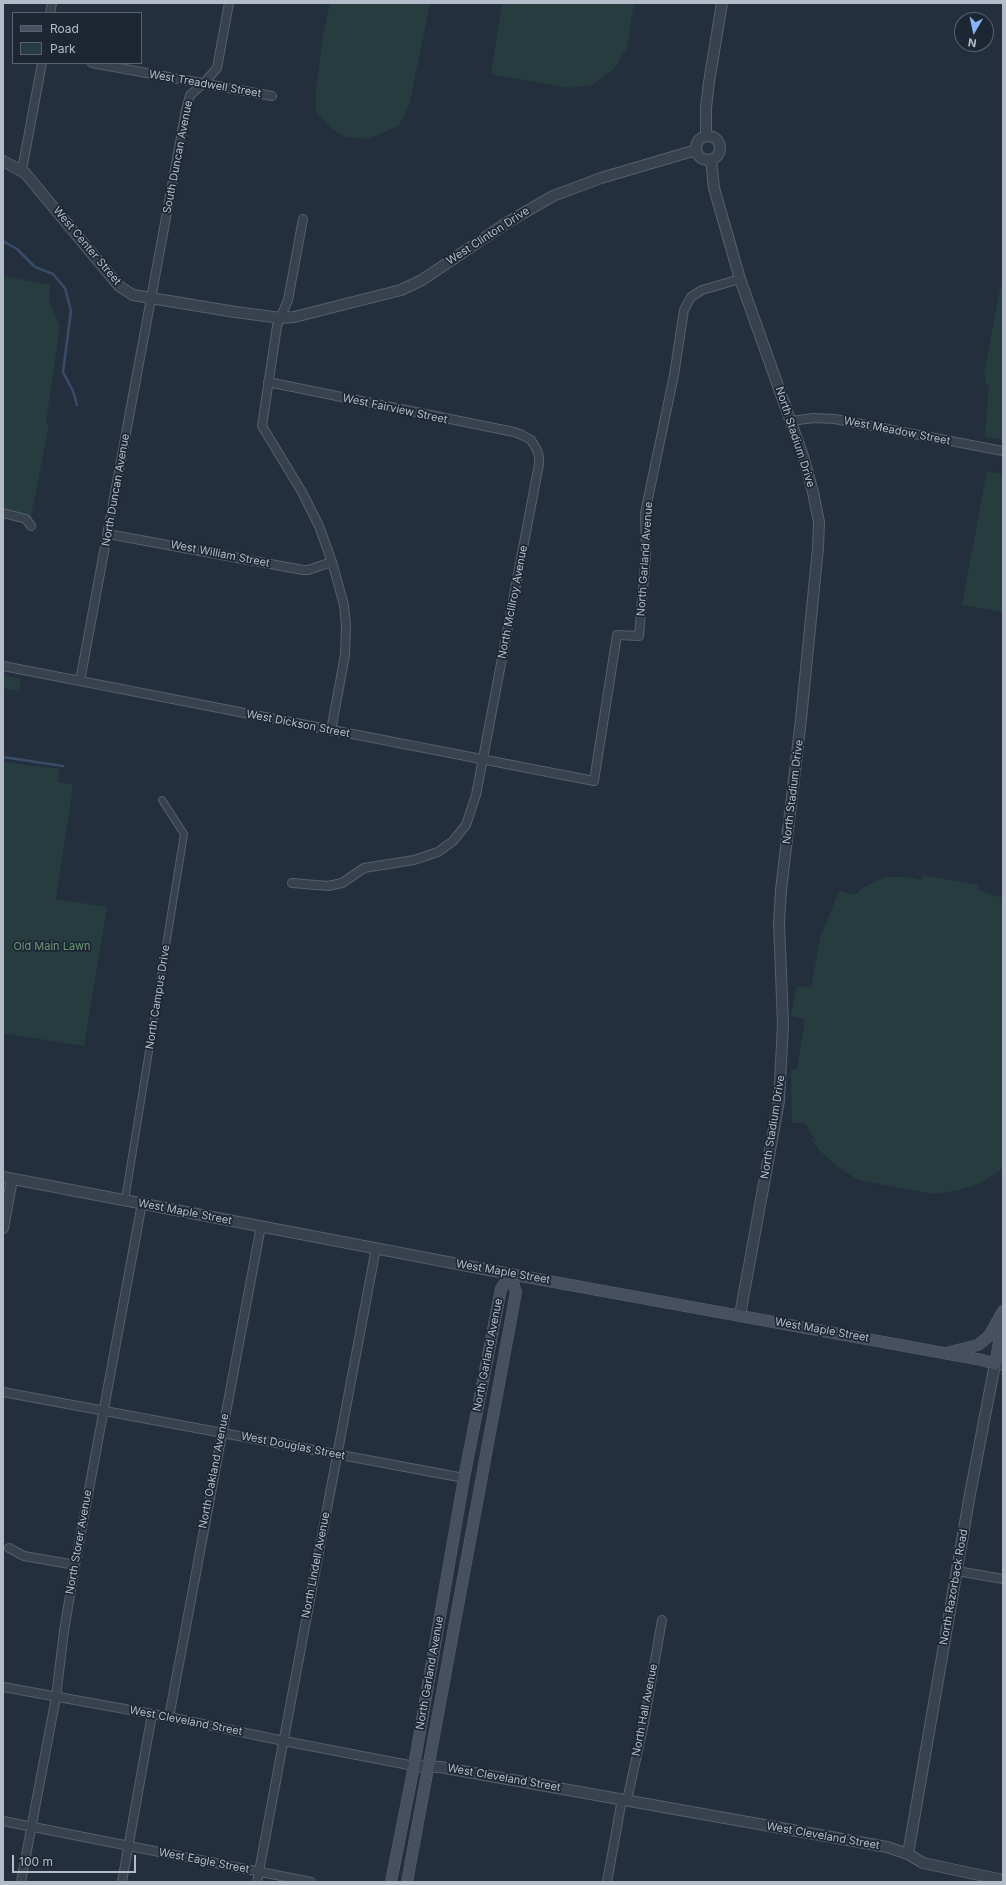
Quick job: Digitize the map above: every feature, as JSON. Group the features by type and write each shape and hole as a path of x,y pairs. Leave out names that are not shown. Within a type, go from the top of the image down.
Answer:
{"main road":[{"name":"West Maple Street","path":"510,1274 945,1353 999,1365"},
{"name":"North Garland Avenue","path":"391,1882 414,1766 464,1478 500,1289 510,1274"},
{"name":"North Garland Avenue","path":"407,1882 516,1292 510,1274"},
{"path":"945,1353 978,1345 989,1336 1003,1311"},
{"name":"North Razorback Road","path":"999,1365 1003,1320"}],"street":[{"name":"South Duncan Avenue","path":"151,299 186,110 190,95 204,83 217,68 229,3"},
{"path":"706,136 706,108 709,82 722,3"},
{"path":"22,170 42,64"},
{"name":"West Treadwell Street","path":"98,64 272,96"},
{"path":"706,136 715,138 720,146 718,155 711,160 701,159 696,150 698,140 706,136"},
{"name":"West Clinton Drive","path":"281,318 301,315 401,290 422,280 508,222 553,196 601,178 696,150"},
{"name":"North Stadium Drive","path":"711,160 714,188 740,279 791,422 813,492 819,522 818,548 801,719 781,890 779,923 783,1024 779,1101 740,1315"},
{"name":"West Center Street","path":"3,161 22,170 119,286 133,295 281,318"},
{"path":"303,219 288,300 277,326 262,426 302,492 319,526 332,562 344,605 346,625 345,656 331,731"},
{"name":"North Garland Avenue","path":"594,781 617,635 639,636 646,554 645,513 673,378 684,310 691,297 702,290 740,279"},
{"name":"North Duncan Avenue","path":"80,681 151,299"},
{"name":"West Fairview Street","path":"268,382 522,434 534,445"},
{"name":"West Meadow Street","path":"791,422 825,418 836,419 1003,451"},
{"name":"North McIilroy Avenue","path":"292,883 328,886 342,883 364,868 414,860 438,852 453,841 466,825 476,795 539,464 539,457 534,445"},
{"path":"3,513 26,518 31,526"},
{"name":"West William Street","path":"108,534 303,570 308,570 332,562"},
{"name":"West Dickson Street","path":"3,666 594,781"},
{"name":"North Campus Drive","path":"126,1200 184,834 162,800"},
{"path":"3,1228 8,1178"},
{"name":"West Maple Street","path":"8,1178 510,1274"},
{"name":"North Storer Avenue","path":"22,1882 56,1697 64,1631 102,1411 142,1203"},
{"name":"North Oakland Avenue","path":"169,1717 261,1226"},
{"name":"North Lindell Avenue","path":"257,1882 376,1248"},
{"name":"North Razorback Road","path":"908,1854 957,1571 999,1365"},
{"name":"West Douglas Street","path":"3,1392 464,1478"},
{"path":"9,1548 24,1556 75,1565"},
{"path":"957,1571 1003,1579"},
{"name":"North Hall Avenue","path":"607,1882 644,1723 662,1620"},
{"name":"West Cleveland Street","path":"3,1686 169,1717 414,1766 440,1767 887,1847 908,1854 922,1863 1003,1880"},
{"path":"122,1882 152,1714"},
{"name":"West Eagle Street","path":"3,1821 311,1882"}],"green space":[{"path":"330,3 430,3 410,102 399,126 368,139 346,137 331,128 316,111 316,90 323,36"},
{"path":"502,3 634,3 627,47 614,69 592,85 568,88 491,74"},
{"path":"1003,273 1003,440 985,436 989,385 985,382 986,375 984,374"},
{"path":"3,276 50,285 49,301 60,326 46,423 49,424 30,522 3,513"},
{"path":"987,471 1003,474 1003,612 962,605"},
{"path":"3,675 21,679 19,691 3,688"},
{"name":"Old Main Lawn","path":"3,762 60,769 58,782 73,785 56,899 107,907 84,1046 3,1033"},
{"path":"922,875 978,885 977,890 1003,898 1003,1168 982,1183 959,1190 934,1194 858,1180 838,1167 823,1154 809,1137 816,1141 805,1123 792,1123 791,1070 797,1069 805,1019 791,1016 797,986 811,988 820,938 839,891 855,895 864,887 885,877 907,877 921,880"}],"waterway":[{"path":"3,241 17,249 35,267 53,274 65,288 71,311 63,372 73,391 77,405"},
{"path":"3,757 63,766"}]}
